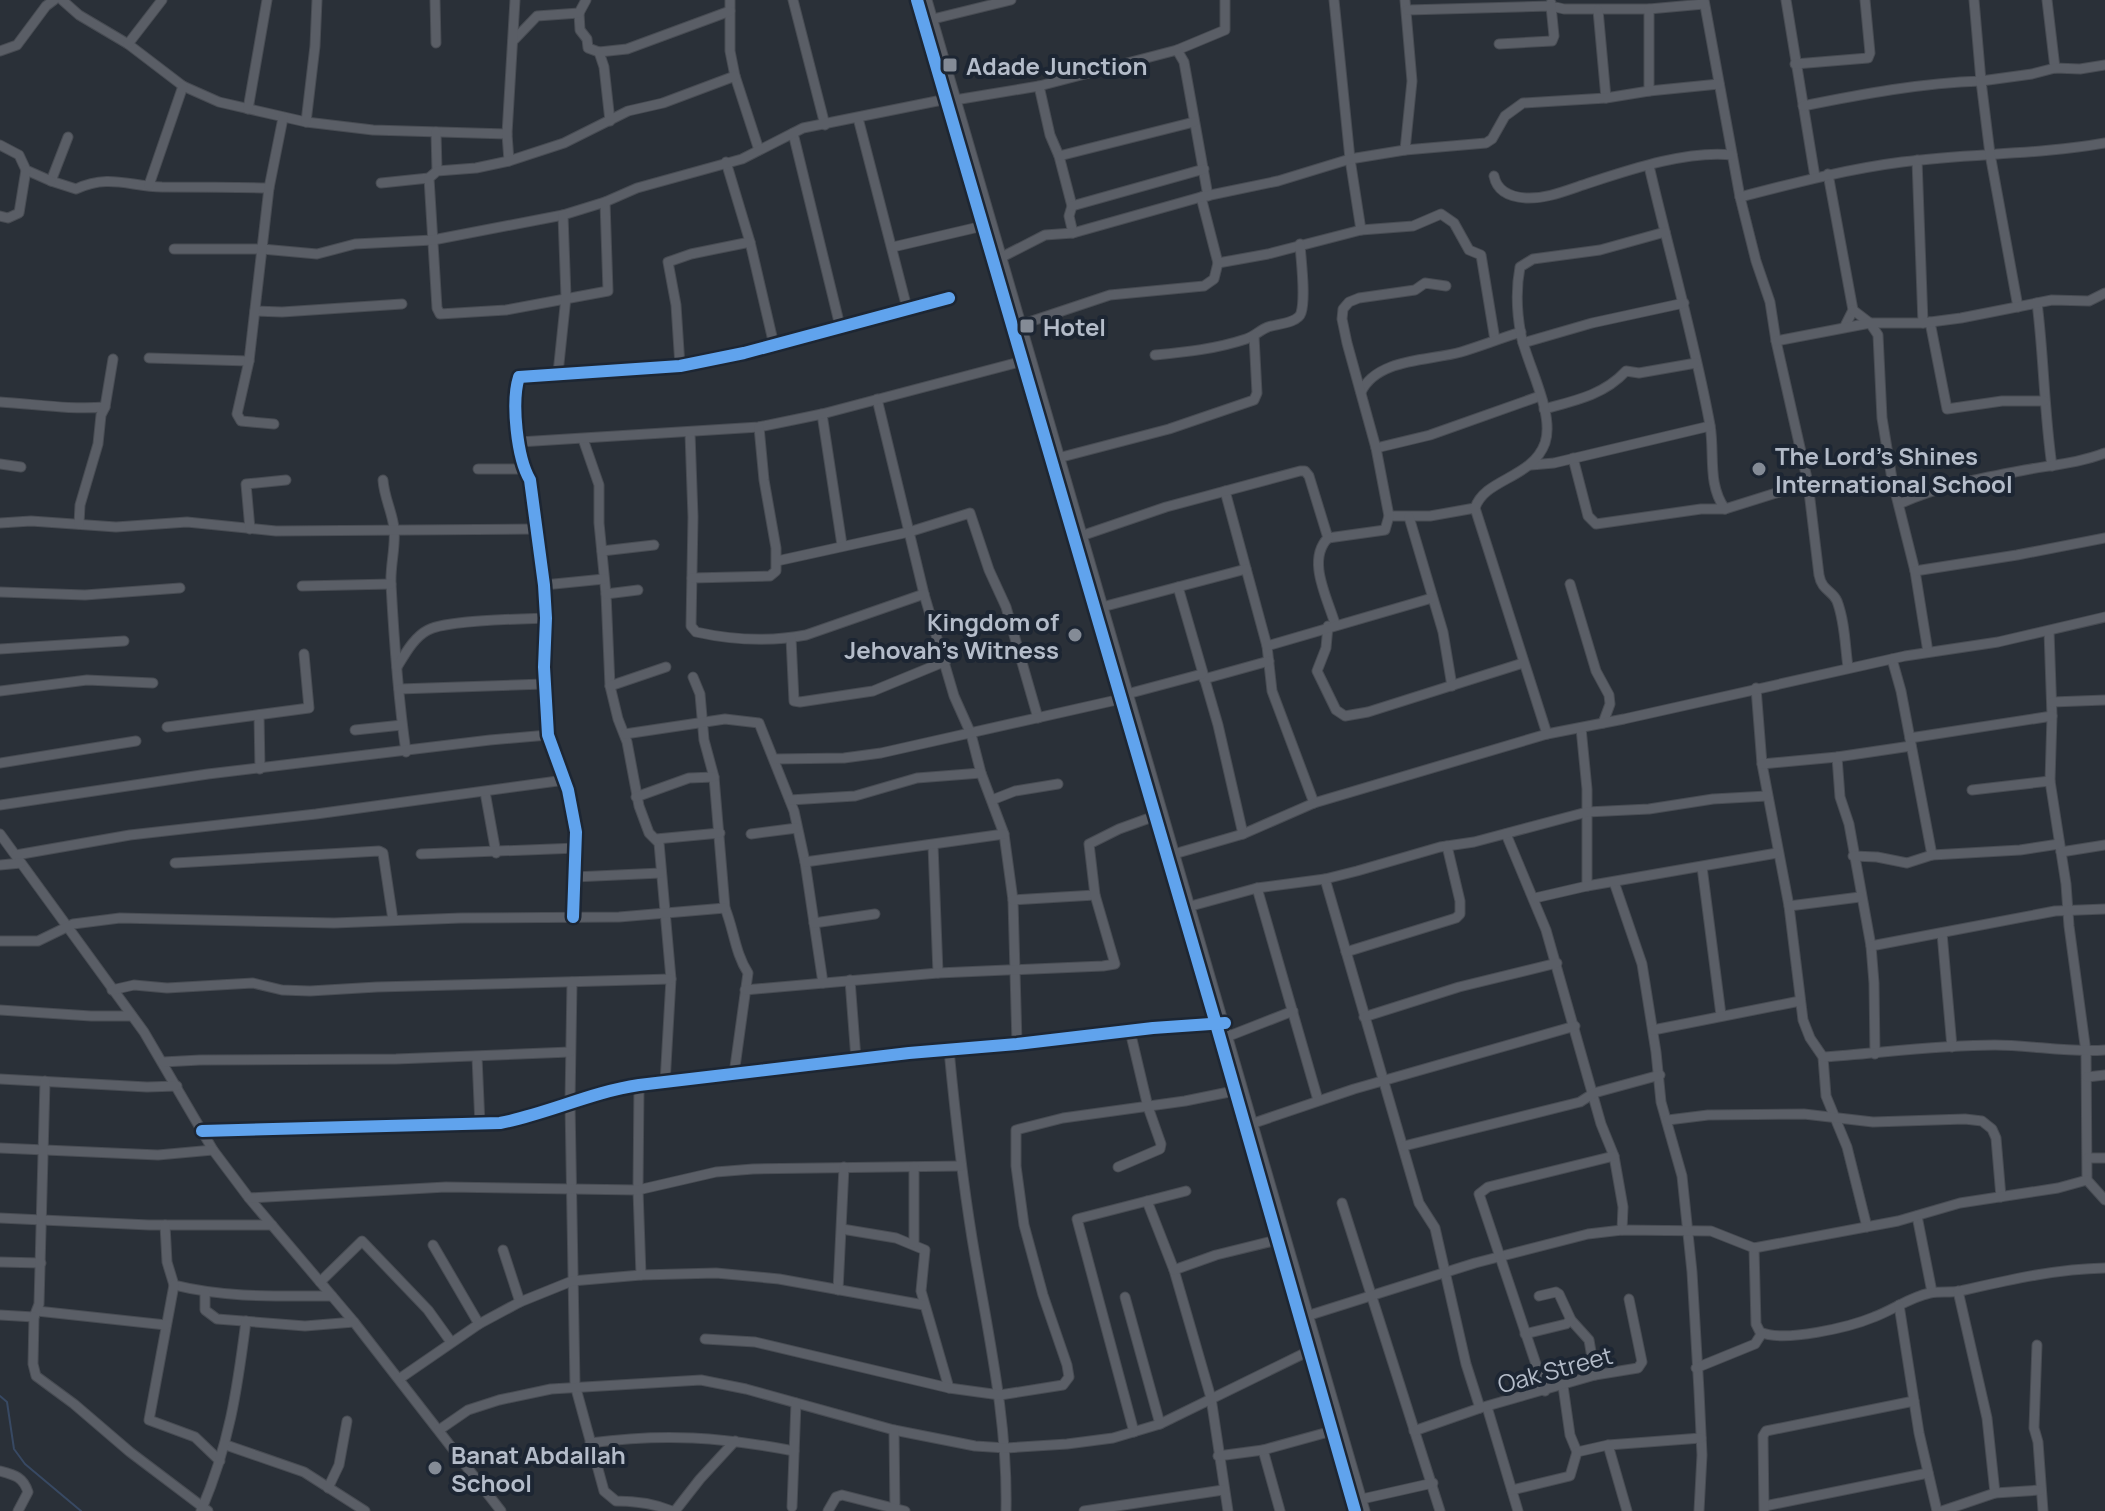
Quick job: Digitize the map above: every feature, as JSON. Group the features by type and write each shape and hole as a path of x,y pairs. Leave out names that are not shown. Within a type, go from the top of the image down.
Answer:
{"street":[{"path":"0,51 17,45 54,0"},
{"path":"62,0 183,86 219,102 283,118 373,130 507,134"},
{"path":"128,44 162,0"},
{"path":"248,109 267,0"},
{"path":"306,122 317,0"},
{"path":"435,0 436,43"},
{"path":"509,161 507,134 515,0"},
{"path":"586,0 579,13 580,30 587,39 588,48 599,52 627,49 730,5 730,51 759,150"},
{"path":"793,0 825,125"},
{"path":"917,0 928,21 1000,258 1020,325 1025,360 1102,607 1155,816 1221,1024 1229,1036 1310,1315 1355,1511"},
{"path":"927,0 928,21"},
{"path":"928,21 1011,0"},
{"path":"174,249 262,249 317,254 355,244 433,240 563,215 637,188 742,159 793,133 951,100 1039,86 1177,50 1225,30 1225,0"},
{"path":"1334,0 1350,159 1361,230"},
{"path":"1786,0 1815,177"},
{"path":"1795,64 1868,58 1865,0"},
{"path":"1974,0 1990,154 2018,307"},
{"path":"2047,0 2055,68"},
{"path":"1405,150 1412,81 1406,5 1551,3 1564,9 1598,10 1649,9 1704,2 1740,197 1770,302 1808,483 1819,575 1822,587 1833,594 1838,604 1848,667"},
{"path":"1499,44 1552,41 1551,3"},
{"path":"1649,9 1649,91"},
{"path":"1598,10 1606,98"},
{"path":"513,41 542,15 579,13"},
{"path":"1020,325 1110,295 1204,286 1214,279 1218,263 1205,197 1204,169 1184,62 1177,50"},
{"path":"599,52 604,67 610,121"},
{"path":"1803,106 1887,90 1999,79 2055,68 2080,69 2105,65"},
{"path":"381,183 509,161 564,143 628,111 663,103 735,76"},
{"path":"1983,93 1999,79"},
{"path":"1000,258 1045,235 1073,233 1205,197 1278,181 1350,159 1490,142 1505,116 1523,103 1606,98 1719,84"},
{"path":"149,185 183,86"},
{"path":"1039,86 1072,206 1069,216 1073,233"},
{"path":"951,100 983,226 1124,696 1191,906 1221,1024 1234,1091 1332,1431 1365,1511"},
{"path":"274,424 241,421 238,418 249,361 269,188 283,118"},
{"path":"858,118 907,308"},
{"path":"1059,156 1194,122"},
{"path":"436,132 433,240 437,308 440,314 506,310 604,292 609,288 605,202"},
{"path":"793,133 840,326"},
{"path":"51,181 68,137"},
{"path":"1740,197 1828,174 1917,160 2070,149 2105,143"},
{"path":"0,145 19,155 26,170 19,213 8,218 0,216"},
{"path":"1494,176 1496,186 1501,190 1527,198 1554,194 1649,166 1709,154 1732,155"},
{"path":"1917,160 1927,322 1947,409 1996,401 2044,401"},
{"path":"726,162 750,242 774,345"},
{"path":"1649,166 1684,303 1710,426 1716,496 1725,509"},
{"path":"1072,206 1204,169"},
{"path":"26,170 76,189 85,184 110,180 149,185 269,188"},
{"path":"1828,174 1853,310 1845,326"},
{"path":"558,373 566,297 563,215"},
{"path":"1218,263 1268,254 1361,230 1413,226 1436,215 1446,216 1454,223 1469,250 1481,255 1495,340"},
{"path":"893,247 983,226"},
{"path":"1389,516 1430,516 1475,508 1487,491 1531,465 1545,443 1544,409 1521,332 1519,273 1525,262 1600,250 1665,232"},
{"path":"680,366 676,305 668,262 750,242"},
{"path":"1155,355 1215,347 1254,336 1263,329 1299,316 1303,287 1300,244"},
{"path":"1446,286 1425,283 1415,290 1359,298 1343,309 1342,319 1362,378 1361,392 1389,516 1383,531 1328,538 1319,549 1319,569 1332,625 1317,671 1328,697 1341,715 1368,712 1523,663"},
{"path":"1776,341 1845,326 1927,322 2037,303 2061,300 2083,302 2104,294 2105,306"},
{"path":"573,917 577,848 574,813 548,735 544,684 544,585 530,480 523,469 519,442 516,392 519,377 680,366 774,345 949,298"},
{"path":"1523,343 1592,323 1684,303"},
{"path":"2037,303 2052,466"},
{"path":"255,311 402,304"},
{"path":"1853,310 1870,323 1878,335 1882,418 1915,571 1928,652"},
{"path":"1878,335 1893,323"},
{"path":"1362,378 1393,366 1462,352 1521,332"},
{"path":"1058,458 1169,429 1254,400 1257,393 1254,336"},
{"path":"149,358 249,361"},
{"path":"79,524 80,505 98,444 113,359"},
{"path":"519,442 759,427 822,414 1025,360"},
{"path":"1544,409 1598,392 1629,371 1639,373 1696,363"},
{"path":"1376,448 1430,435 1540,396"},
{"path":"877,399 924,594 954,696 971,734 981,773 1004,834 1013,900 1017,1044"},
{"path":"0,402 67,408 105,407"},
{"path":"822,414 842,545"},
{"path":"1531,465 1544,465 1637,445 1710,426"},
{"path":"692,578 770,576 776,571 759,427"},
{"path":"690,433 691,626 696,632 747,639 791,638 924,594"},
{"path":"583,439 599,485 610,686 625,734 636,797 645,825 659,843 671,979 665,1083"},
{"path":"1899,504 1927,492 1975,479 2105,453"},
{"path":"1573,458 1591,522 1725,509 1808,483"},
{"path":"0,464 21,467"},
{"path":"478,469 523,469"},
{"path":"1081,536 1166,507 1294,471 1305,471 1328,538"},
{"path":"250,529 246,484 286,480"},
{"path":"383,480 395,531 391,584 406,752"},
{"path":"1225,491 1267,646 1272,691 1314,803"},
{"path":"1475,508 1547,734"},
{"path":"777,561 909,532 970,513 989,570 1006,607 1038,718"},
{"path":"1409,517 1443,632 1452,686"},
{"path":"0,523 31,521 116,527 187,522 250,529 395,531 536,529"},
{"path":"1915,571 2105,538"},
{"path":"602,551 654,545"},
{"path":"1102,607 1246,569"},
{"path":"544,585 604,579"},
{"path":"302,586 391,584"},
{"path":"1570,584 1596,671 1609,695 1610,704 1603,723"},
{"path":"1178,587 1226,755 1243,834"},
{"path":"0,592 85,595 180,588"},
{"path":"606,594 638,590"},
{"path":"1267,646 1432,598"},
{"path":"1174,854 1243,834 1314,803 1547,734 1848,667 1998,642 2105,617"},
{"path":"397,667 415,640 429,630 458,624 546,618"},
{"path":"2049,631 2052,702 2050,781 2086,1052 2087,1180 2105,1200"},
{"path":"791,638 794,701 800,702 873,691 946,661"},
{"path":"0,649 124,641"},
{"path":"167,727 309,708 304,654"},
{"path":"1892,659 1932,855"},
{"path":"775,759 859,757 971,734 1269,661"},
{"path":"610,686 666,667"},
{"path":"693,677 700,694 704,740 714,777 725,908 733,928 738,959 748,973 734,1074"},
{"path":"0,691 87,680 153,683"},
{"path":"399,689 544,684"},
{"path":"1756,688 1762,764 1789,906 1800,1001 1807,1030 1823,1057 1826,1096 1847,1147 1867,1227"},
{"path":"2052,702 2105,700"},
{"path":"259,715 260,769"},
{"path":"1762,764 1837,757 2052,716"},
{"path":"625,734 704,721 734,719 759,723 790,800 797,828 823,983"},
{"path":"355,730 402,725"},
{"path":"1581,728 1587,789 1587,886"},
{"path":"0,805 208,774 548,735"},
{"path":"0,763 136,741"},
{"path":"1837,757 1840,797 1849,824 1871,946 1875,1054"},
{"path":"790,800 855,796 917,778 981,773"},
{"path":"636,797 689,778 714,777"},
{"path":"0,865 130,835 316,814 565,780"},
{"path":"1972,790 2050,781"},
{"path":"992,800 1015,791 1058,784"},
{"path":"485,792 496,853"},
{"path":"1191,906 1257,888 1325,879 1587,812 1649,809 1698,801 1767,796"},
{"path":"745,990 938,973 1115,964 1095,895 1089,844 1155,816"},
{"path":"751,834 797,828"},
{"path":"656,839 720,833"},
{"path":"0,834 132,1016 163,1062 213,1150 249,1198 354,1322 501,1511"},
{"path":"805,862 1004,834"},
{"path":"1506,834 1535,898 1557,963 1601,1124 1614,1156 1623,1207 1622,1230"},
{"path":"933,845 938,973"},
{"path":"1853,856 1907,863 1932,855 2105,845"},
{"path":"1346,952 1456,918 1460,914 1460,901 1447,846"},
{"path":"421,854 577,848"},
{"path":"175,863 379,851 383,853 387,867 393,920"},
{"path":"1535,898 1777,853"},
{"path":"1702,867 1721,1015"},
{"path":"574,877 661,873"},
{"path":"1325,879 1419,1203 1435,1228 1466,1364 1518,1511"},
{"path":"1614,882 1642,964 1660,1075 1661,1102 1682,1176 1689,1232 1701,1438 1699,1511"},
{"path":"1257,888 1318,1100"},
{"path":"1013,900 1095,895"},
{"path":"1789,906 1860,897"},
{"path":"0,941 38,941 66,927 120,918 309,923 573,917 725,908"},
{"path":"1871,946 2068,909 2105,909"},
{"path":"814,923 875,914"},
{"path":"1942,933 1952,1047"},
{"path":"1364,1017 1435,994 1557,963"},
{"path":"112,990 134,985 167,988 253,983 282,990 310,991 671,979"},
{"path":"850,980 856,1059"},
{"path":"572,982 570,1103 575,1385 601,1483 614,1506 634,1500 674,1511 735,1441"},
{"path":"1653,1030 1800,1001"},
{"path":"0,1010 132,1016"},
{"path":"1229,1036 1293,1011"},
{"path":"202,1131 480,1125 521,1119 604,1090 639,1085 856,1059 1221,1024"},
{"path":"1254,1123 1318,1100 1575,1026"},
{"path":"1118,1167 1160,1149 1130,1031"},
{"path":"1823,1057 1952,1047 2105,1050"},
{"path":"949,1050 961,1166 1000,1395 1006,1448 1006,1511"},
{"path":"163,1062 477,1057 570,1052"},
{"path":"477,1057 480,1125"},
{"path":"1404,1146 1580,1102 1594,1093 1660,1075"},
{"path":"2087,1077 2105,1075"},
{"path":"0,1079 177,1086"},
{"path":"45,1081 41,1263 33,1364 36,1376 204,1510 233,1417 246,1321"},
{"path":"639,1085 641,1275"},
{"path":"705,1339 755,1342 949,1388 1000,1395 1063,1385 1069,1377 1024,1225 1016,1166 1016,1130 1063,1118 1234,1091"},
{"path":"1668,1120 1708,1115 1804,1114 1884,1122 1982,1121 1992,1129 1996,1138 2001,1197"},
{"path":"0,1148 158,1155 213,1150"},
{"path":"1545,1391 1479,1199 1480,1191 1569,1165 1614,1156"},
{"path":"2088,1158 2105,1158"},
{"path":"249,1198 446,1187 638,1190 733,1170 808,1166 961,1166"},
{"path":"838,1290 844,1167"},
{"path":"914,1167 914,1243"},
{"path":"1310,1315 1500,1256 1574,1237 1622,1230 1711,1231 1754,1248 1867,1227 1960,1203 2058,1188 2087,1180"},
{"path":"1134,1432 1077,1219 1186,1191"},
{"path":"1147,1201 1174,1270 1211,1398 1228,1511"},
{"path":"1342,1203 1440,1511"},
{"path":"1917,1216 1932,1292"},
{"path":"0,1218 165,1225 272,1225"},
{"path":"165,1225 167,1262 174,1285 149,1420 195,1437 220,1461"},
{"path":"842,1229 896,1238 925,1250 921,1291 949,1388"},
{"path":"1174,1270 1216,1255 1277,1240"},
{"path":"320,1282 362,1241 428,1310 451,1342"},
{"path":"433,1245 479,1324"},
{"path":"1754,1248 1756,1324 1762,1333 1786,1336 1850,1325 1932,1292 1958,1291 2051,1272 2105,1268"},
{"path":"503,1250 520,1302"},
{"path":"0,1262 41,1263"},
{"path":"399,1379 479,1324 520,1302 572,1281 641,1275 736,1274 924,1305"},
{"path":"174,1285 205,1293 239,1296 332,1296"},
{"path":"1958,1291 1987,1418 1995,1493"},
{"path":"205,1293 203,1305 208,1314 217,1319 305,1326 354,1322"},
{"path":"1539,1296 1558,1293 1571,1320 1589,1340 1595,1375"},
{"path":"1125,1297 1160,1424"},
{"name":"Oak Street","path":"1414,1431 1595,1375 1641,1366 1629,1299"},
{"path":"1899,1305 1928,1473 1940,1511 1995,1493 2040,1490"},
{"path":"0,1315 36,1314 166,1325"},
{"path":"1525,1334 1571,1320"},
{"path":"1696,1368 1755,1344 1762,1333"},
{"path":"2037,1345 2034,1428 2038,1442 2043,1511"},
{"path":"439,1430 468,1410 499,1400 575,1385 701,1380 731,1385 894,1430 975,1446 1006,1448 1095,1442 1160,1424 1309,1351"},
{"path":"1512,1490 1570,1476 1577,1452 1570,1435 1563,1386"},
{"path":"1914,1401 1766,1431 1763,1436 1764,1508 1928,1473"},
{"path":"792,1507 796,1403"},
{"path":"328,1488 339,1465 347,1421"},
{"path":"828,1511 836,1497 842,1495 899,1510 894,1430"},
{"path":"1218,1456 1263,1450 1332,1431"},
{"path":"590,1443 674,1436 735,1441 794,1451"},
{"path":"1577,1452 1608,1445 1701,1438"},
{"path":"226,1445 304,1472 365,1511"},
{"path":"1608,1445 1627,1511"},
{"path":"1263,1450 1280,1511"},
{"path":"0,1471 24,1481 28,1492 18,1511"},
{"path":"1362,1499 1433,1483"},
{"path":"1084,1511 1223,1490"}],"waterway":[{"path":"0,1396 7,1402 14,1449 25,1464 81,1511"}],"cycle path":[{"path":"917,0 1355,1511"},
{"path":"573,917 576,832 568,790 548,735 544,585 530,480 517,430 519,377 680,366 744,353 949,298"},
{"path":"202,1131 500,1123 639,1085 909,1053 1225,1023"}],"place":[{"name":"Adade Junction","path":"950,65"},
{"name":"Hotel","path":"1027,326"},
{"name":"The Lord’s Shines International School","path":"1759,469"},
{"name":"Kingdom of Jehovah's Witness","path":"1075,635"},
{"name":"Banat Abdallah School","path":"435,1468"}]}
